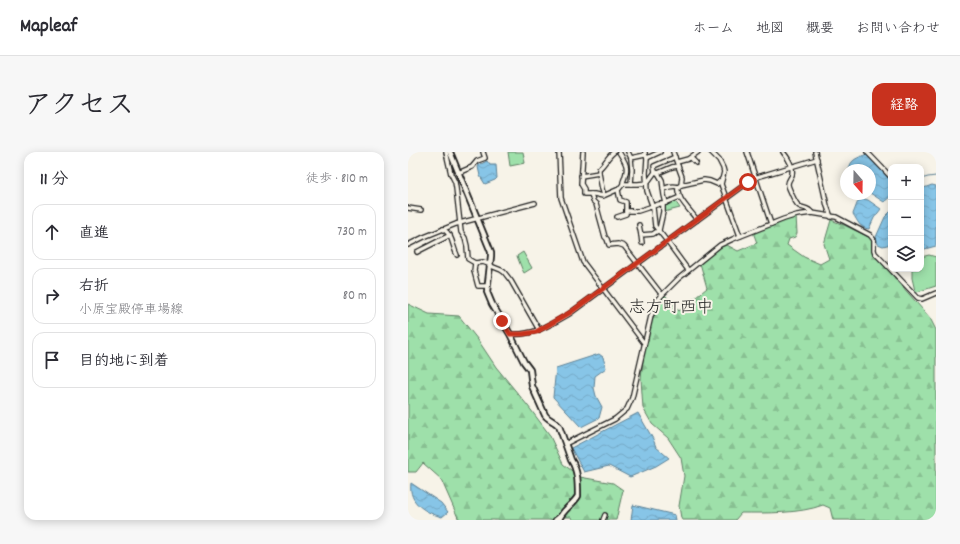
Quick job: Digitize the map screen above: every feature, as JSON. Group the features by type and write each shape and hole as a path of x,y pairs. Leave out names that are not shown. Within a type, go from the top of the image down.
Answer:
{"main road":[{"path":"450,152 491,252 488,292 492,304 510,334 524,362 530,370 532,386 547,418 556,422 559,426 571,460 574,464 578,496 560,518"}],"street":[{"path":"446,152 451,174 455,182 461,232 465,238 468,250 468,259 475,263 483,262 504,272 511,281 539,330"},
{"path":"458,173 472,167 477,161 485,158 483,152"},
{"path":"559,152 561,198 584,262 644,344"},
{"path":"583,152 581,184 584,189 584,194 604,195 618,190 623,184 627,170 626,164 619,152"},
{"path":"604,195 599,169 614,152"},
{"path":"628,152 631,159 631,184"},
{"path":"626,164 631,159 660,152"},
{"path":"673,152 682,177 678,192 686,207 697,220"},
{"path":"623,184 647,183 656,173 691,158 698,152"},
{"path":"711,152 719,160 723,168 724,172 721,184 740,236"},
{"path":"747,152 771,224"},
{"path":"783,152 789,159 791,167 792,175 788,183 792,195 799,206 810,210 812,213"},
{"path":"815,152 830,217"},
{"path":"867,152 888,174"},
{"path":"656,154 659,164"},
{"path":"646,155 647,191 653,206 655,226 688,270"},
{"path":"641,235 653,234 659,230 663,212 664,195 662,178 656,173 654,166 675,158"},
{"path":"691,158 696,162"},
{"path":"510,334 523,334 539,330 571,312 756,178 817,159"},
{"path":"581,176 599,173"},
{"path":"663,189 671,186 679,186 704,180 716,184 722,180"},
{"path":"617,217 626,214 626,202 620,200 618,190"},
{"path":"590,194 596,204 605,237 609,245 618,244 624,246 662,294"},
{"path":"626,211 638,211 659,204 664,204 680,197"},
{"path":"408,245 460,223 535,203"},
{"path":"408,208 421,210"},
{"path":"565,444 615,419 626,409 632,398 651,316 658,300 662,294 688,270 720,246 740,236 797,215 812,213 836,217 870,235 874,240 875,253 918,298 922,299 936,293"},
{"path":"639,225 642,243"},
{"path":"443,229 450,235 457,255"},
{"path":"417,252 450,235"},
{"path":"475,263 474,271 478,286 488,286"},
{"path":"603,520 605,515"},
{"path":"555,520 560,518"}],"green space":[{"path":"508,152 523,152 525,163 510,166"},
{"path":"675,201 680,208 664,212 663,205"},
{"path":"796,216 797,233 795,237 789,239 787,245 804,257 820,264 829,259 824,244 831,220 873,239 874,254 888,270 888,272 890,272 930,318 936,330 936,520 833,520 830,508 823,505 804,510 772,513 741,513 735,520 682,520 679,506 684,476 681,458 668,438 652,424 643,408 641,379 644,348 650,324 665,295 679,311 707,288 700,263 725,244 738,251 757,243 753,232"},
{"path":"523,252 532,268 524,273 517,256"},
{"path":"929,255 936,257 936,286 917,292 915,291 912,272 924,272 924,256"},
{"path":"408,304 429,314 459,316 478,340 496,367 549,434 563,464 580,477 613,483 623,490 616,520 573,520 571,517 556,517 551,520 459,520 441,479 423,463 416,472 408,472"}],"water":[{"path":"867,154 876,164 851,164 858,158"},
{"path":"487,161 490,165 496,165 497,178 485,184 480,176 478,167"},
{"path":"876,164 888,178 888,199 884,202 876,197"},
{"path":"932,185 936,186 936,246 924,249 924,200 924,188"},
{"path":"868,200 881,209 874,218 869,229 861,226 853,214 858,201"},
{"path":"888,214 888,245 883,246 878,244 876,237 885,217"},
{"path":"599,354 603,357 606,368 595,376 594,388 596,396 602,407 599,418 581,427 553,397 556,368"},
{"path":"638,413 656,447 669,458 656,466 630,477 609,466 584,472 571,448"},
{"path":"411,483 441,503 448,512 442,517 425,510 412,497"},
{"path":"633,505 675,515 676,520 631,520"}],"waterway":[{"path":"924,178 936,176"}],"district":[{"name":"志方町西中","path":"671,309"}],"route":[{"path":"502,321 510,334 523,334 541,330 561,319 748,182"}]}
